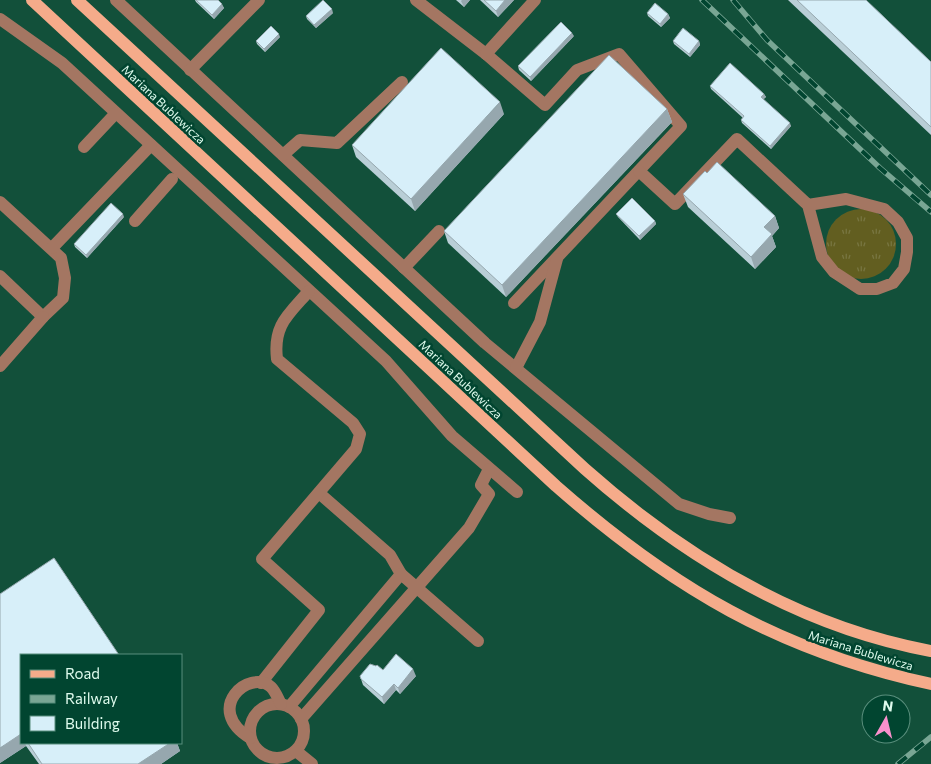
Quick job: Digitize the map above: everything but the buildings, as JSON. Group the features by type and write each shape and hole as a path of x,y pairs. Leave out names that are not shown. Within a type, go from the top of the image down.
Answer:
{"main road":[{"name":"Mariana Bublewicza","path":"32,0 556,486 651,564 725,610 801,646 858,666 931,684"},
{"name":"Mariana Bublewicza","path":"77,0 585,469 649,522 723,571 780,601 845,628 931,651"}],"lane":[{"path":"116,0 404,268 516,368 679,504 709,514 730,518"},
{"path":"190,70 258,0"},
{"path":"416,0 486,54 545,105 577,70 619,54 681,126 514,304"},
{"path":"486,54 536,0"},
{"path":"0,19 62,63 152,145 386,361 452,436 489,470 517,492"},
{"path":"283,155 300,140 337,143 402,82"},
{"path":"84,147 116,113"},
{"path":"639,171 675,204 736,139 808,205 822,257 840,276 860,289 877,289 893,283 904,269 907,238 898,222 884,209 846,199 808,205"},
{"path":"52,248 152,145"},
{"path":"135,221 172,179"},
{"path":"0,202 61,258 65,278 63,298 0,366"},
{"path":"404,268 439,232"},
{"path":"516,368 540,322 558,258"},
{"path":"0,276 44,317"},
{"path":"261,683 319,610 262,559 356,449 360,434 353,423 277,359 275,342 279,327 309,291"},
{"path":"301,719 417,589 478,516 489,494 482,485 489,470"},
{"path":"319,493 390,555 401,574 417,589 478,641"},
{"path":"285,706 401,574"},
{"path":"261,683 270,686 285,706 301,719 304,736 296,751 288,756 270,758 261,754 250,738 235,727 229,709 236,692 244,686 261,683"},
{"path":"250,738 252,720 257,712 272,704 285,706"},
{"path":"296,751 312,764"}],"green space":[{"path":"861,209 874,212 886,219 893,231 896,244 893,257 886,269 874,276 861,279 848,276 836,269 829,257 826,244 829,231 836,219 848,212"}],"railway":[{"path":"702,0 880,168 931,212"},
{"path":"733,0 767,40 931,195"},
{"path":"898,764 931,737"}]}
